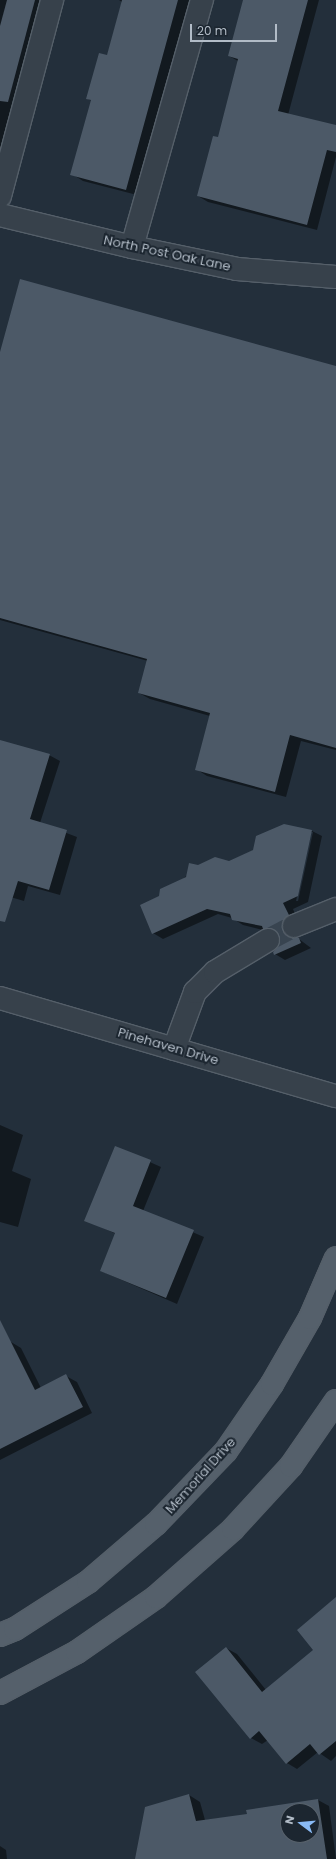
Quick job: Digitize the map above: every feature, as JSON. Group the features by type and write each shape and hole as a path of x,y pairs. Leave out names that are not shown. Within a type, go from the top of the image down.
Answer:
{"main road":[{"name":"Memorial Drive","path":"0,1635 15,1629 88,1582 156,1524 226,1451 272,1384 310,1318 336,1258"},
{"path":"0,1693 77,1652 156,1597 233,1529 286,1472 336,1401"}],"street":[{"path":"0,196 52,0"},
{"path":"132,247 202,0"},
{"name":"North Post Oak Lane","path":"0,215 132,247 237,269 336,277"},
{"path":"294,926 336,909"},
{"path":"174,1049 195,992 215,972 268,940"},
{"name":"Pinehaven Drive","path":"0,998 336,1096"}],"building":[{"path":"7,0 35,0 8,102 0,101 0,26"},
{"path":"122,0 178,0 126,190 70,175 91,100 86,99 99,53 107,55"},
{"path":"243,0 308,0 278,111 336,125 336,152 327,150 307,225 197,196 213,136 218,137 238,59 228,56"},
{"path":"20,279 336,366 336,748 290,735 275,792 195,770 210,713 138,693 147,659 0,618 0,352"},
{"path":"0,740 50,754 30,819 67,830 49,890 18,881 5,922 0,921"},
{"path":"284,824 312,830 298,896 283,903 289,915 282,924 283,931 292,938 299,938 301,943 274,955 273,952 279,946 280,940 274,929 263,929 262,926 232,920 230,914 207,909 152,934 140,905 159,896 160,889 186,877 189,863 198,865 215,857 229,861 253,850 256,836"},
{"path":"115,1146 151,1160 133,1206 194,1230 166,1298 100,1271 115,1233 84,1221"},
{"path":"0,1320 35,1390 66,1374 83,1407 0,1449"},
{"path":"336,1597 336,1741 319,1755 310,1744 286,1764 259,1731 250,1739 195,1672 226,1647 262,1692 313,1650 297,1630"},
{"path":"189,1794 196,1821 247,1814 246,1810 280,1805 280,1843 320,1843 320,1812 327,1859 135,1859 145,1807"},
{"path":"318,1799 319,1803 292,1803"}],"tunnel":[{"path":"268,940 294,926"}]}
